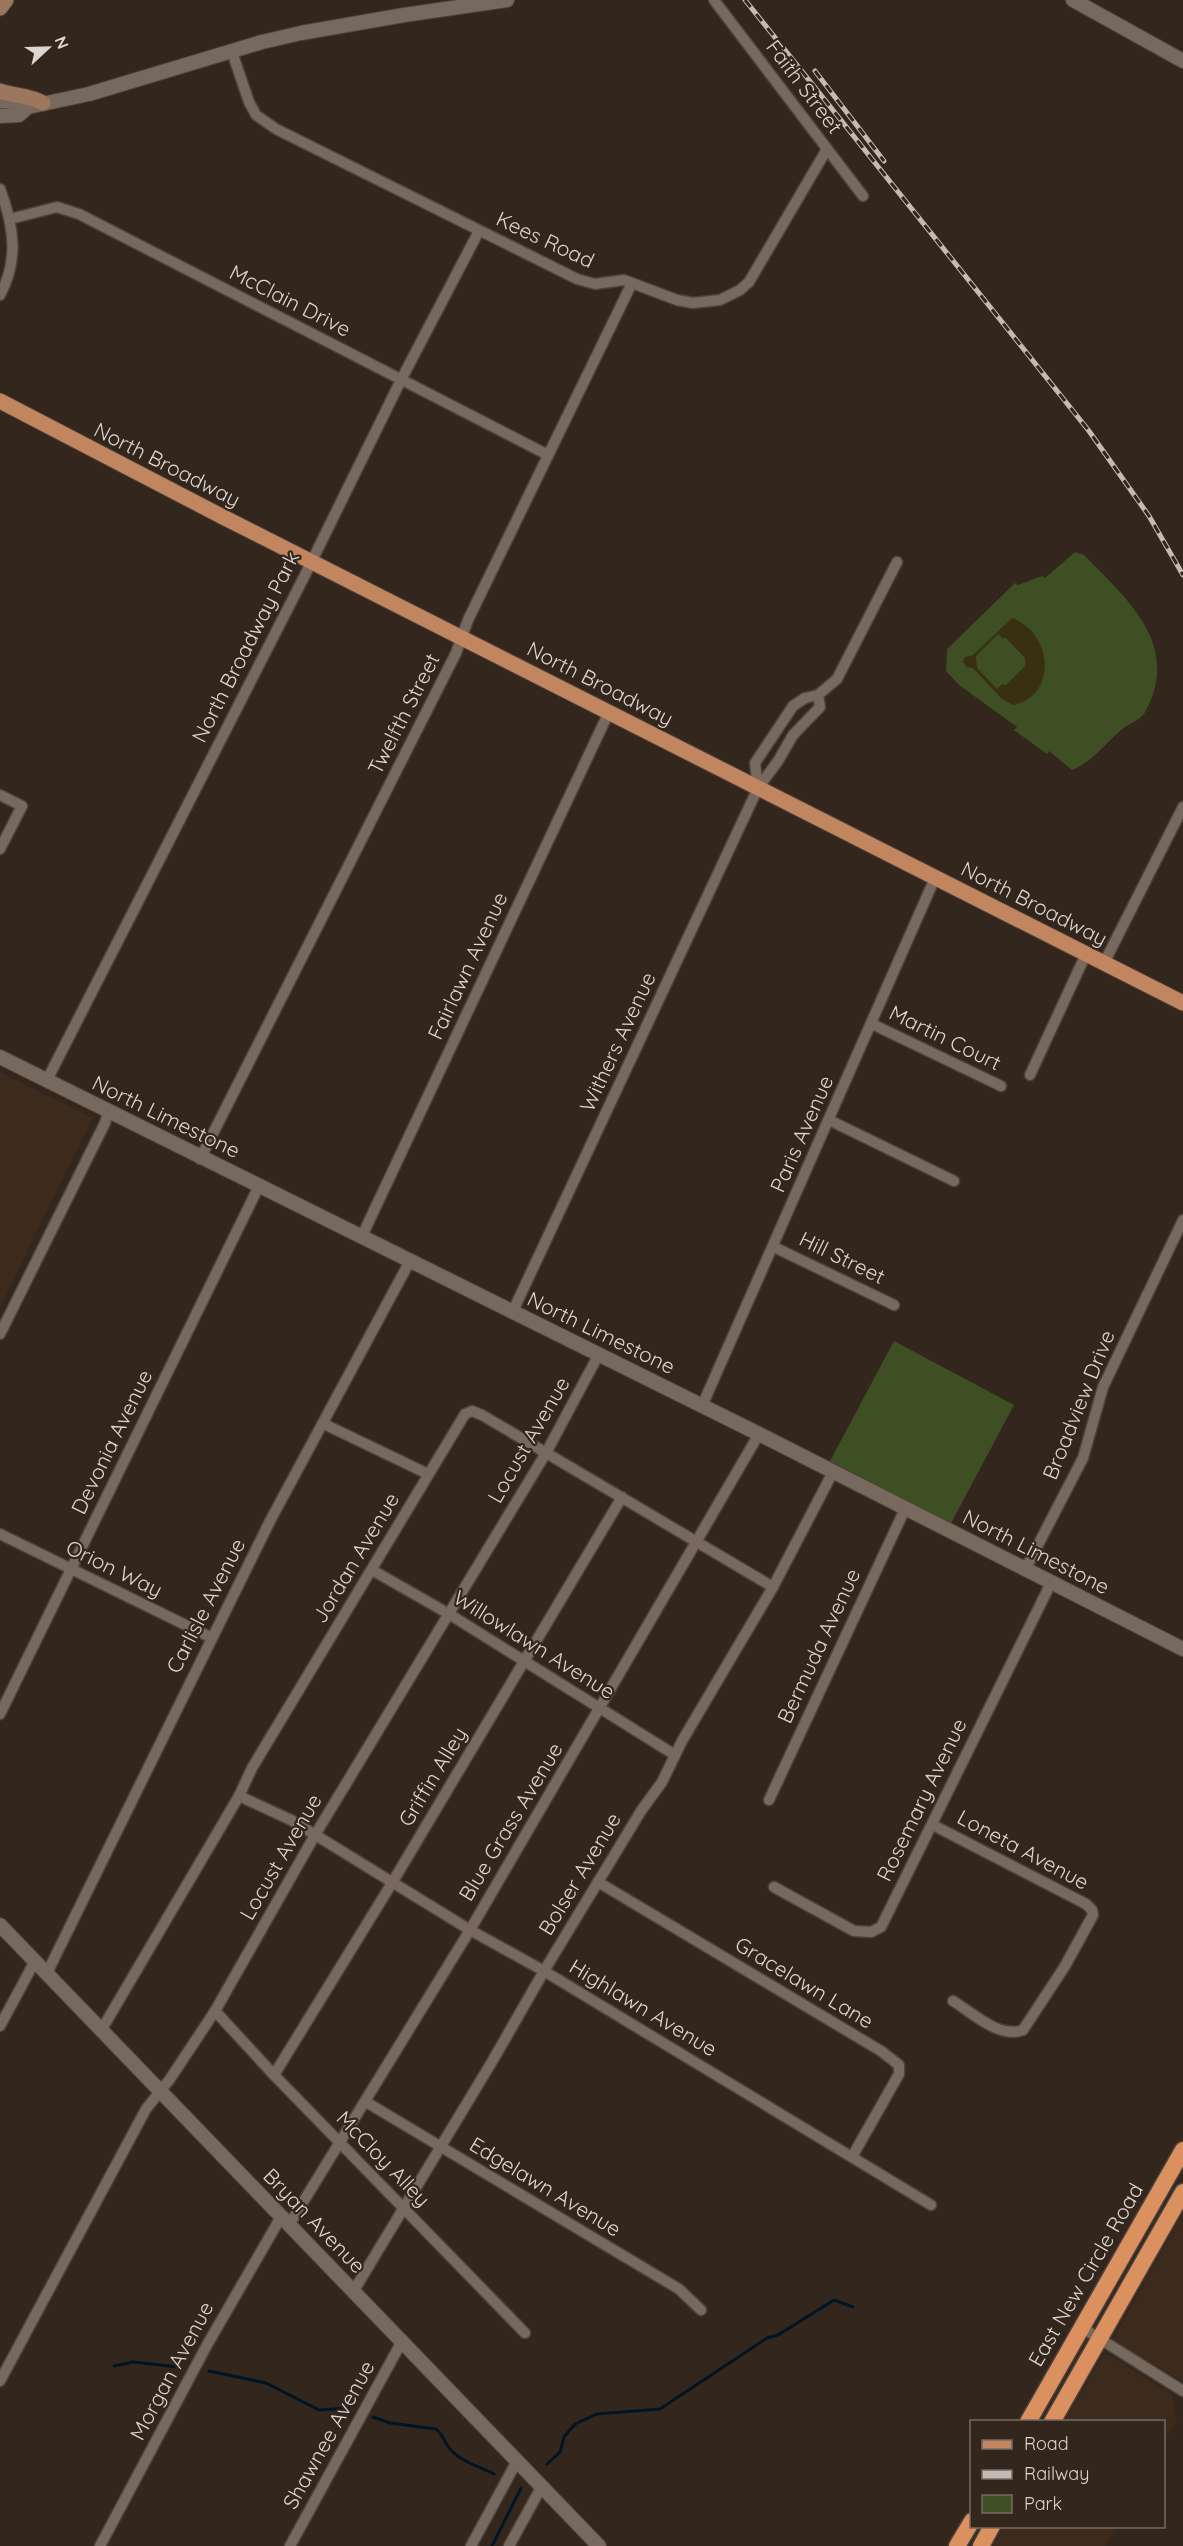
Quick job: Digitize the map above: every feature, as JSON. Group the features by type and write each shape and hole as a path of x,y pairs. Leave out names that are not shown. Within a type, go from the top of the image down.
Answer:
{"highway":[{"name":"East New Circle Road","path":"1029,2420 1183,2150"},
{"name":"East New Circle Road","path":"1053,2420 1183,2192"},
{"path":"957,2546 970,2524"},
{"path":"981,2546 991,2528"}],"main road":[{"path":"0,8 6,0"},
{"path":"0,91 11,95 32,96 43,103"},
{"name":"North Broadway","path":"0,401 69,439 1183,1003"}],"street":[{"path":"0,116 20,115 28,107 89,94 301,33 507,0"},
{"name":"Faith Street","path":"714,0 863,196"},
{"path":"1073,0 1183,61"},
{"name":"Kees Road","path":"232,52 249,102 256,115 266,123 578,279 595,284 618,280 677,300 693,303 720,300 740,290 755,274 826,149"},
{"path":"0,101 20,102 28,107"},
{"path":"0,189 10,219 13,240 10,273 0,296"},
{"name":"McClain Drive","path":"10,219 50,208 69,210 548,455"},
{"name":"North Broadway Park","path":"47,1080 312,562 401,380 479,231"},
{"name":"Twelfth Street","path":"200,1159 456,653 461,637 632,283"},
{"path":"758,788 755,763 793,706 805,698 818,695 837,679 897,562"},
{"path":"758,788 778,761 793,735 820,707 818,695"},
{"name":"Fairlawn Avenue","path":"362,1236 609,712"},
{"name":"Withers Avenue","path":"513,1313 758,788"},
{"path":"0,795 22,806 0,849"},
{"path":"1104,963 1183,807"},
{"name":"Paris Avenue","path":"702,1406 936,878"},
{"path":"1030,1075 1086,954"},
{"name":"Martin Court","path":"872,1024 1001,1086"},
{"name":"North Limestone","path":"0,1057 200,1159 362,1236 759,1434 1183,1649"},
{"path":"0,1335 108,1113"},
{"path":"829,1120 954,1181"},
{"name":"Devonia Avenue","path":"0,1714 259,1186"},
{"name":"Broadview Drive","path":"1025,1570 1083,1458 1103,1387 1183,1220"},
{"name":"Hill Street","path":"774,1247 894,1305"},
{"name":"Carlisle Avenue","path":"46,1973 270,1521 410,1261"},
{"name":"Locust Avenue","path":"0,2381 130,2137 215,2011 315,1835 546,1453 599,1354"},
{"name":"Jordan Avenue","path":"102,2029 239,1796 252,1768 372,1570 458,1422 465,1414 472,1411 482,1415 773,1587"},
{"path":"324,1424 428,1474"},
{"name":"Blue Grass Avenue","path":"285,2221 366,2102 470,1930 759,1434"},
{"name":"Bolser Avenue","path":"353,2292 544,1971 665,1776 773,1587 832,1472"},
{"name":"Griffin Alley","path":"274,2075 392,1883 622,1497"},
{"name":"Bermuda Avenue","path":"769,1800 905,1509"},
{"name":"Orion Way","path":"0,1534 212,1638"},
{"name":"Willowlawn Avenue","path":"372,1570 449,1614 524,1663 675,1755"},
{"name":"Rosemary Avenue","path":"774,1887 854,1931 871,1932 881,1927 1051,1582"},
{"name":"Highlawn Avenue","path":"239,1796 271,1810 315,1835 931,2205"},
{"name":"Loneta Avenue","path":"933,1825 1067,1893 1086,1904 1093,1915 1065,1966 1023,2030 1014,2033 998,2029 953,2001"},
{"name":"Gracelawn Lane","path":"598,1882 899,2065 899,2074 852,2157"},
{"name":"Bryan Avenue","path":"0,1925 599,2546"},
{"path":"0,2026 35,1961"},
{"name":"McCloy Alley","path":"215,2011 274,2075 525,2333"},
{"name":"Edgelawn Avenue","path":"366,2102 679,2289 701,2310"},
{"name":"Morgan Avenue","path":"100,2546 207,2345 285,2221"},
{"path":"1082,2327 1183,2391"},
{"name":"Shawnee Avenue","path":"290,2546 401,2343"},
{"path":"471,2546 517,2461"},
{"path":"509,2546 542,2486"}],"shaded area":[{"path":"0,1072 93,1118 0,1307"},
{"path":"1183,2214 1183,2381 1113,2339"},
{"path":"1108,2354 1172,2395 1177,2420 1165,2441 1165,2420 1066,2420 1103,2355"},
{"path":"1004,2528 1115,2528 1105,2546 993,2546"}],"green space":[{"path":"1075,552 1084,555 1133,607 1154,646 1157,667 1154,689 1144,714 1125,727 1088,761 1072,770 1049,751 1047,754 1014,730 1017,727 959,685 946,671 947,649 1015,583 1018,585 1042,576 1045,578"},
{"path":"894,1341 1014,1405 950,1525 830,1461"}],"sand":[{"path":"1012,618 1026,626 1036,637 1045,664 1043,678 1037,690 1027,700 1013,705 1001,698 973,668 967,667 963,662 965,657 973,655","holes":["998,634 1006,638 1025,658 1025,666 1006,685 1002,684 997,689 977,668 976,656"]}],"waterway":[{"path":"547,2464 560,2452 564,2437 575,2424 597,2414 660,2409 767,2338 778,2335 834,2300 853,2307"},
{"path":"114,2366 133,2362 177,2367"},
{"path":"209,2371 266,2383 319,2410 348,2408"},
{"path":"373,2417 390,2423 436,2429 454,2453 494,2474"},
{"path":"492,2546 521,2488"}],"railway":[{"path":"745,0 1089,431 1149,516 1183,575"},
{"path":"815,71 884,161"}]}
